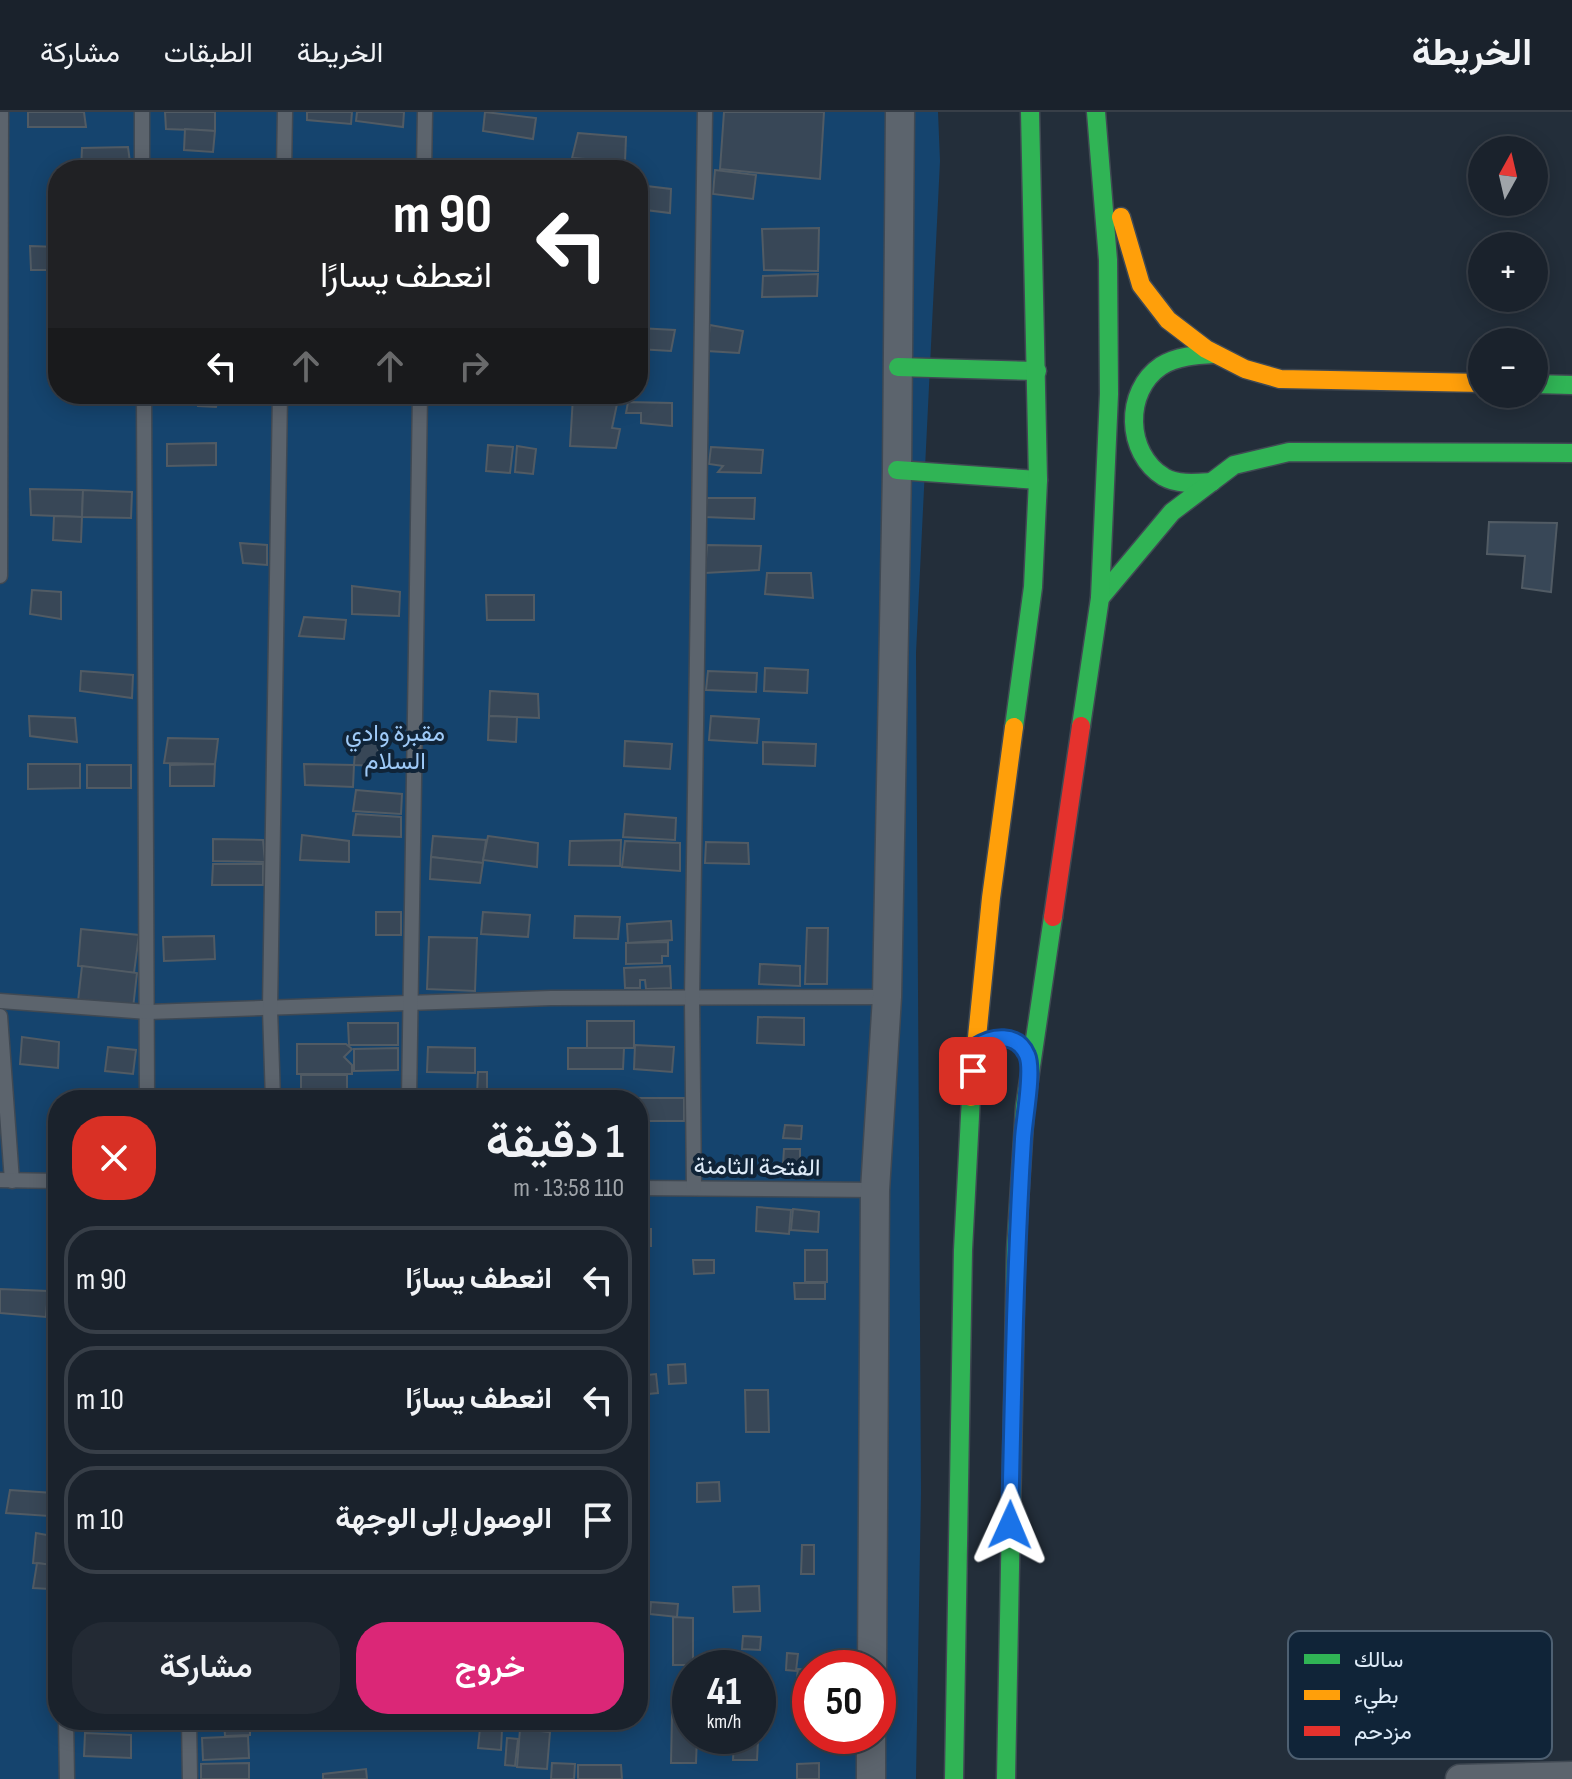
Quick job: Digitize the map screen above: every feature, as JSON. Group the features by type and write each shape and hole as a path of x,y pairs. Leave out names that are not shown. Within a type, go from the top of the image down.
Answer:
{"main road":[{"path":"954,1779 963,1250 975,1047 1033,587 1038,480 1030,112"},
{"path":"1097,116 1127,241 1141,285 1168,320 1215,354 1245,369 1280,379 1468,383"},
{"path":"1006,1779 1016,1250 1025,1107 1100,598 1109,379 1108,260 1097,116"},
{"path":"1212,482 1187,483 1165,477 1152,468 1140,454 1134,426 1135,403 1144,381 1160,367 1189,355 1215,354"},
{"path":"898,367 1037,371"},
{"path":"1548,384 1572,385"},
{"path":"1100,598 1172,512 1234,465 1289,452 1572,453"},
{"path":"897,470 1038,480"},
{"path":"990,916 995,930 1007,941"},
{"path":"1030,943 1038,941 1050,930"},
{"path":"975,1047 987,1039 1009,1039 1026,1051 1031,1065"}],"street":[{"path":"872,1650 875,1190 887,997 900,112"},
{"path":"871,1754 871,1779"},
{"path":"1460,1779 1572,1776"}],"lane":[{"path":"0,576 1,112"},
{"path":"142,112 142,160"},
{"path":"284,160 285,112"},
{"path":"424,160 425,112"},
{"path":"694,1188 692,999 705,112"},
{"path":"144,404 147,1090"},
{"path":"273,1090 270,1009 280,404"},
{"path":"409,1090 420,404"},
{"path":"0,1001 148,1012 551,998 887,997"},
{"path":"0,1016 6,1180 48,1181"},
{"name":"الفتحة الثامنة","path":"648,1188 875,1190"},
{"path":"66,1730 67,1779"},
{"path":"189,1730 190,1779"}],"green space":[{"name":"مقبرة وادي السلام","path":"0,112 938,112 940,161 916,653 921,1492 916,1779 0,1779"}],"building":[{"path":"28,112 84,112 86,127 28,127"},
{"path":"165,112 215,112 215,131 166,129"},
{"path":"307,112 352,112 351,124 307,120"},
{"path":"357,112 404,112 403,127 356,121"},
{"path":"485,112 536,118 533,139 483,131"},
{"path":"724,112 824,112 820,179 720,169"},
{"path":"185,129 215,131 213,152 184,150"},
{"path":"578,133 626,137 625,160 572,158"},
{"path":"128,147 130,160 81,160 82,148"},
{"path":"715,170 756,175 753,199 713,194"},
{"path":"648,186 671,189 670,213 648,210"},
{"path":"819,228 818,271 764,270 762,229"},
{"path":"30,246 48,247 48,270 31,270"},
{"path":"818,274 817,296 762,297 763,276"},
{"path":"710,325 743,331 739,353 707,351"},
{"path":"648,329 675,330 671,351 648,350"},
{"path":"672,403 672,426 641,423 641,413 626,413 628,404"},
{"path":"198,404 217,404 216,407"},
{"path":"573,404 617,404 612,428 620,429 616,448 570,446"},
{"path":"216,443 216,465 167,466 167,444"},
{"path":"488,445 513,447 510,473 486,471"},
{"path":"517,446 536,449 533,474 515,472"},
{"path":"711,447 763,450 761,473 718,472 723,466 709,464"},
{"path":"30,489 83,490 82,517 31,515"},
{"path":"83,490 132,492 131,518 82,517"},
{"path":"707,498 755,498 754,519 705,517"},
{"path":"54,516 82,517 81,542 53,540"},
{"path":"1489,522 1557,523 1551,592 1522,588 1525,556 1487,554"},
{"path":"240,543 267,545 267,565 243,563"},
{"path":"707,545 761,546 759,570 705,573"},
{"path":"767,573 811,573 813,598 765,594"},
{"path":"352,586 400,592 399,616 352,614"},
{"path":"32,590 61,592 61,619 30,614"},
{"path":"486,595 534,595 534,620 487,620"},
{"path":"304,617 346,620 344,639 299,636"},
{"path":"765,668 808,670 807,693 764,691"},
{"path":"81,671 133,675 132,698 80,691"},
{"path":"708,671 757,673 756,692 706,690"},
{"path":"490,691 538,694 539,718 489,716"},
{"path":"29,716 75,718 77,742 30,736"},
{"path":"489,716 517,717 516,742 488,740"},
{"path":"711,716 759,719 757,743 709,740"},
{"path":"168,738 218,739 215,764 164,763"},
{"path":"356,739 379,740 377,766 354,765"},
{"path":"625,741 672,744 670,769 624,766"},
{"path":"763,742 816,744 815,766 763,764"},
{"path":"28,764 80,764 80,788 28,789"},
{"path":"215,764 214,786 170,786 170,765"},
{"path":"304,764 354,765 353,787 305,785"},
{"path":"87,765 131,765 131,788 87,788"},
{"path":"356,790 402,794 401,814 353,811"},
{"path":"356,814 401,817 401,837 353,835"},
{"path":"625,814 676,818 675,840 623,837"},
{"path":"302,835 349,841 349,862 300,860"},
{"path":"433,836 486,840 483,863 431,857"},
{"path":"488,836 538,843 537,867 483,860"},
{"path":"213,839 263,840 265,862 213,861"},
{"path":"621,840 620,866 569,865 570,841"},
{"path":"625,841 680,843 680,871 622,867"},
{"path":"706,842 748,843 749,864 705,863"},
{"path":"431,857 483,863 480,883 430,879"},
{"path":"213,864 263,864 263,885 212,885"},
{"path":"376,912 401,912 401,935 376,935"},
{"path":"483,912 530,915 528,937 481,934"},
{"path":"575,916 620,917 618,939 574,938"},
{"path":"671,921 672,940 628,943 627,924"},
{"path":"807,928 828,928 827,984 805,984"},
{"path":"81,929 139,935 134,973 78,966"},
{"path":"214,936 215,959 164,961 163,937"},
{"path":"429,937 477,938 475,991 427,989"},
{"path":"668,942 668,956 662,956 662,963 626,964 626,943"},
{"path":"760,964 800,966 800,986 759,984"},
{"path":"82,966 137,973 133,1008 78,1001"},
{"path":"670,966 671,988 646,989 645,980 640,980 640,988 625,988 624,968"},
{"path":"758,1017 804,1018 804,1045 757,1043"},
{"path":"587,1021 634,1021 634,1048 587,1048"},
{"path":"348,1023 398,1023 398,1045 349,1045"},
{"path":"22,1037 59,1042 58,1068 20,1064"},
{"path":"297,1044 346,1044 352,1049 344,1057 352,1065 352,1074 297,1074"},
{"path":"635,1045 674,1047 672,1072 634,1069"},
{"path":"108,1047 136,1050 133,1074 105,1071"},
{"path":"428,1047 475,1048 475,1073 427,1072"},
{"path":"398,1048 398,1070 354,1071 354,1049"},
{"path":"568,1048 624,1048 623,1069 568,1069"},
{"path":"478,1072 487,1072 487,1090 477,1090"},
{"path":"301,1075 347,1075 347,1090 301,1090"},
{"path":"648,1098 684,1098 684,1121 648,1121"},
{"path":"785,1125 802,1126 801,1139 783,1138"},
{"path":"784,1149 800,1149 800,1164 783,1164"},
{"path":"757,1207 791,1210 789,1234 756,1231"},
{"path":"793,1209 819,1212 818,1232 791,1230"},
{"path":"648,1229 651,1229 651,1246 648,1246"},
{"path":"805,1250 827,1250 827,1282 805,1282"},
{"path":"693,1260 714,1260 714,1273 694,1274"},
{"path":"794,1283 825,1283 825,1299 795,1299"},
{"path":"0,1289 48,1291 46,1317 0,1313"},
{"path":"685,1364 686,1383 669,1384 668,1365"},
{"path":"656,1374 658,1393 648,1394 648,1375"},
{"path":"745,1390 768,1390 769,1432 746,1432"},
{"path":"719,1482 720,1501 697,1502 697,1483"},
{"path":"10,1490 48,1493 48,1516 6,1513"},
{"path":"36,1533 48,1535 48,1564 33,1563"},
{"path":"802,1545 814,1545 814,1574 801,1574"},
{"path":"37,1563 48,1564 48,1589 33,1588"},
{"path":"759,1586 760,1611 734,1612 733,1587"},
{"path":"651,1602 678,1604 677,1617 650,1614"},
{"path":"673,1617 693,1618 693,1650 673,1650"},
{"path":"743,1636 761,1637 760,1650 742,1649"},
{"path":"787,1653 792,1653 792,1671 786,1670"},
{"path":"672,1714 672,1754 696,1754 696,1763 671,1763"},
{"path":"225,1730 250,1730 250,1735 225,1736"},
{"path":"480,1730 502,1730 501,1750 478,1748"},
{"path":"520,1730 550,1732 547,1769 517,1767"},
{"path":"85,1733 131,1735 131,1758 84,1756"},
{"path":"248,1736 249,1758 203,1760 202,1738"},
{"path":"507,1738 518,1739 515,1766 505,1765"},
{"path":"733,1754 757,1754 757,1760 733,1760"},
{"path":"249,1763 249,1779 201,1779 201,1764"},
{"path":"552,1763 575,1764 574,1779 551,1779"},
{"path":"819,1763 819,1779 797,1779 797,1764"},
{"path":"578,1765 621,1765 622,1779 578,1779"},
{"path":"366,1769 367,1779 323,1779 323,1774"}],"traffic: fast":[{"path":"1014,727 1033,587 1038,480 1030,112"},
{"path":"1081,726 1100,598 1109,394 1108,260 1096,112"},
{"path":"1212,482 1181,482 1164,477 1142,453 1134,422 1140,391 1161,366 1180,358 1215,354"},
{"path":"898,367 1037,371"},
{"path":"1548,384 1572,385"},
{"path":"1100,598 1172,512 1234,465 1289,452 1572,453"},
{"path":"897,470 1038,480"},
{"path":"1006,1779 1016,1250 1025,1107 1053,917"},
{"path":"954,1779 963,1250 971,1097"}],"traffic: slow":[{"path":"1121,217 1141,285 1168,320 1206,349 1245,369 1280,379 1468,383"},
{"path":"971,1097 991,898 1014,727"}],"traffic: jam":[{"path":"1053,917 1081,726"}],"route":[{"path":"973,1071 975,1047 987,1039 1002,1037 1016,1042 1026,1051 1031,1065 1025,1107 1016,1250 1010,1525"}]}
